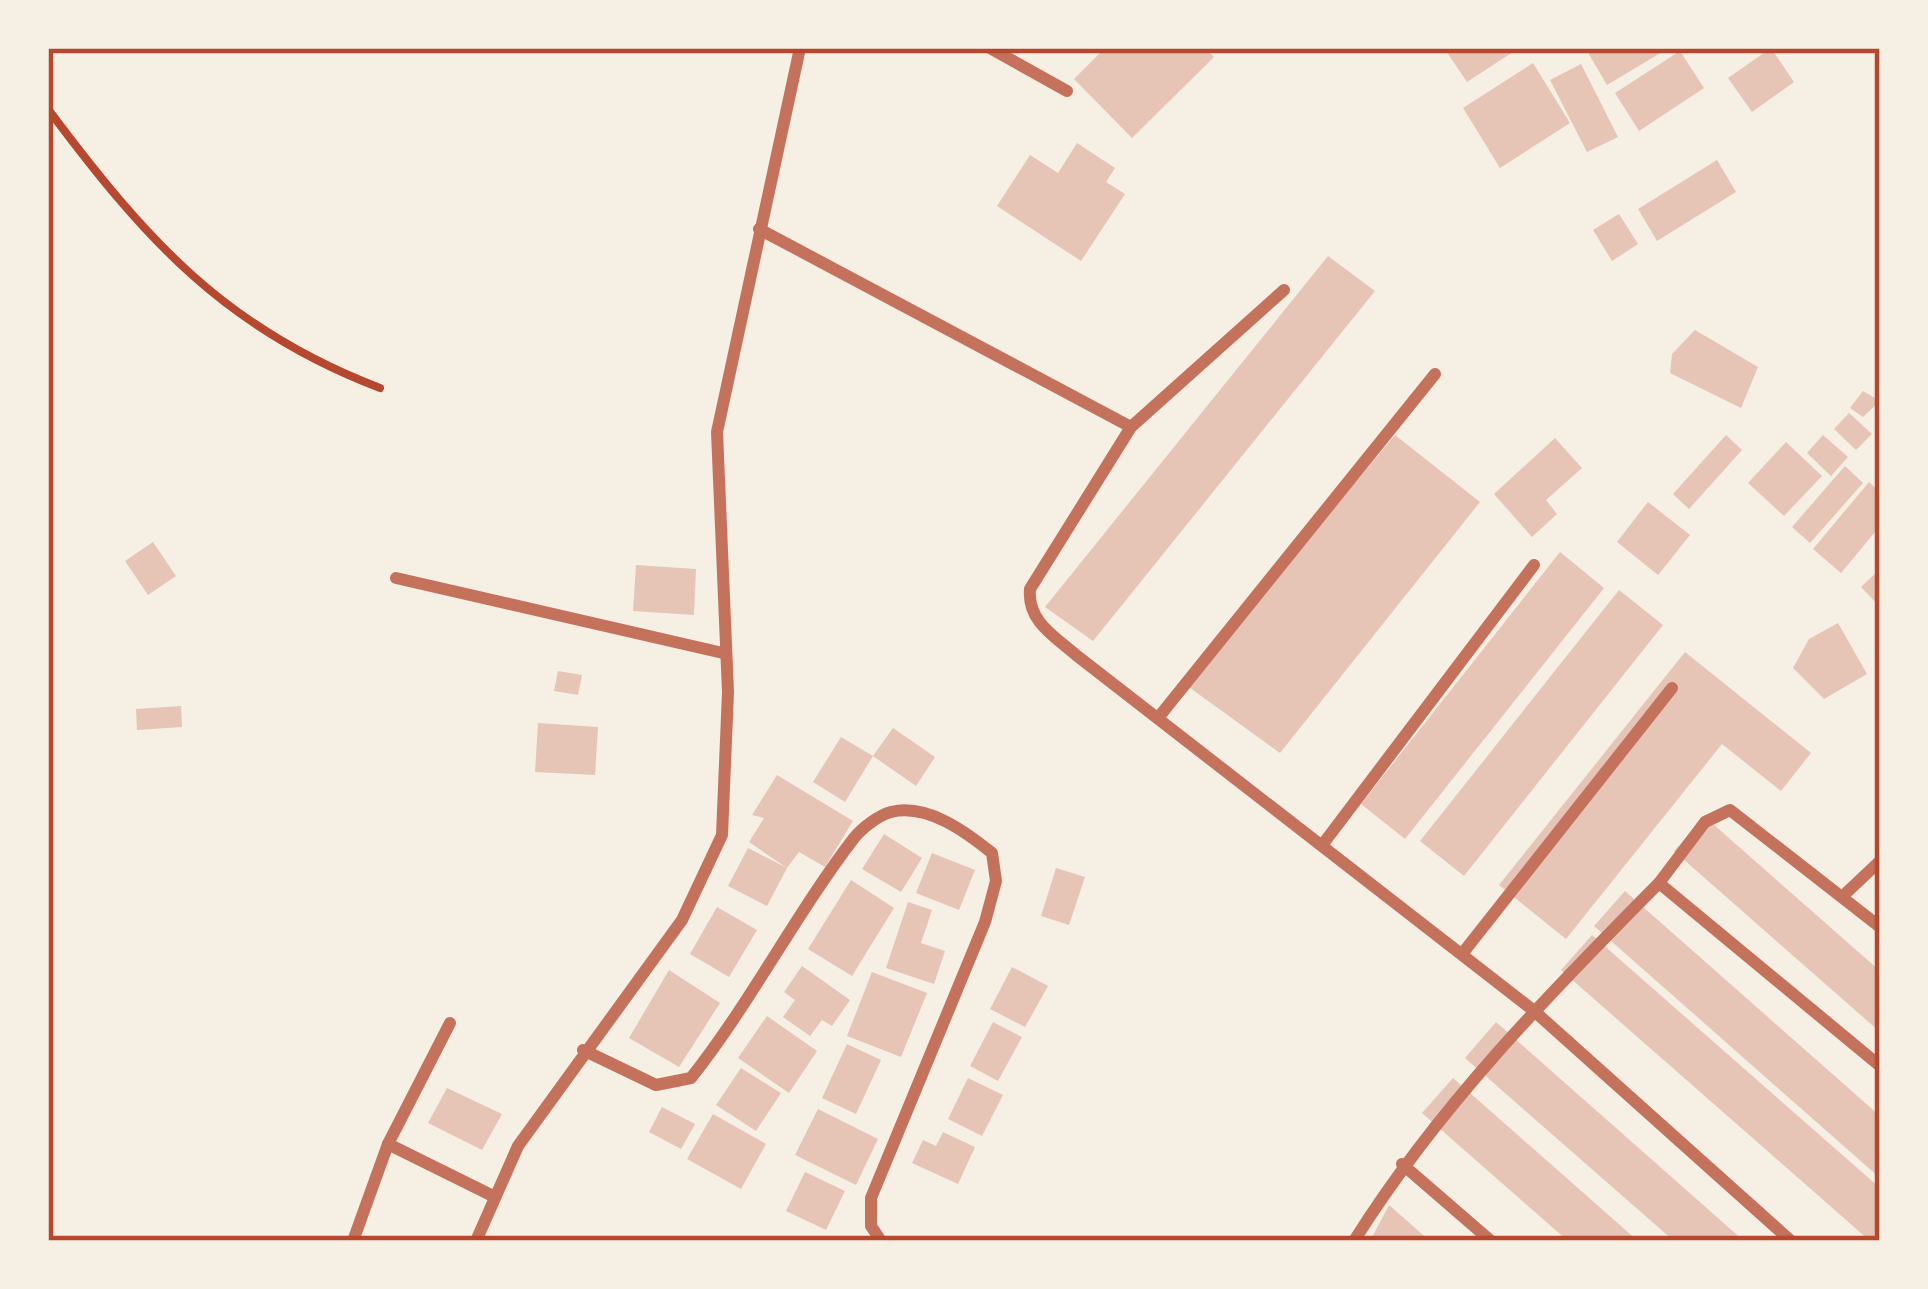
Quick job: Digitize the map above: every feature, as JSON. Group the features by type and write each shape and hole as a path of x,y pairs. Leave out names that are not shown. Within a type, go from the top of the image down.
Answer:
{"street":[{"path":"476,1241 518,1146 583,1050 682,920 722,835 728,692 717,431 800,48"},
{"path":"989,48 1067,91"},
{"path":"760,229 1131,427"},
{"path":"1284,290 1131,427 1030,589 1028,606 1052,634 1533,1010 1791,1241"},
{"path":"1158,718 1435,374"},
{"path":"1323,844 1534,566"},
{"path":"396,578 723,653"},
{"path":"1462,954 1672,688"},
{"path":"583,1050 656,1084 691,1078 745,1010 856,835 886,812 907,810 960,827 992,853 996,881 985,922 871,1198 871,1226 881,1241"},
{"path":"1354,1241 1402,1164 1533,1010 1659,883 1705,823 1730,810 1880,927"},
{"path":"1844,895 1880,861"},
{"path":"1659,883 1880,1066"},
{"path":"352,1241 388,1144 450,1023"},
{"path":"388,1144 493,1196"},
{"path":"1402,1164 1491,1241"}],"path":[{"path":"48,109 156,243 231,312 315,363 380,388"}],"building":[{"path":"1105,48 1205,48 1214,57 1132,138 1074,79"},
{"path":"1444,48 1519,48 1467,82"},
{"path":"1659,48 1662,52 1607,85 1587,51"},
{"path":"1771,48 1794,82 1752,112 1728,78"},
{"path":"1680,51 1704,88 1639,131 1615,93"},
{"path":"1533,63 1570,123 1500,168 1463,108"},
{"path":"1581,64 1618,137 1587,152 1550,80"},
{"path":"1077,143 1115,168 1106,182 1125,194 1081,261 997,206 1030,155 1058,173"},
{"path":"1717,160 1736,192 1657,241 1638,209"},
{"path":"1619,214 1638,244 1612,261 1593,230"},
{"path":"1328,256 1375,291 1093,641 1045,607"},
{"path":"1695,330 1758,367 1741,408 1670,373 1672,354"},
{"path":"1863,391 1880,401 1863,417 1850,408"},
{"path":"1849,413 1872,434 1856,450 1834,429"},
{"path":"1395,435 1480,502 1280,753 1186,685"},
{"path":"1726,435 1742,450 1689,509 1673,494"},
{"path":"1823,435 1848,457 1831,476 1807,453"},
{"path":"1555,438 1582,468 1546,500 1557,514 1532,537 1494,494"},
{"path":"1786,442 1822,476 1784,516 1748,483"},
{"path":"1845,466 1863,483 1810,543 1792,527"},
{"path":"1869,482 1880,492 1880,526 1841,573 1813,549"},
{"path":"1648,502 1690,535 1658,575 1617,542"},
{"path":"153,542 176,576 148,595 125,561"},
{"path":"1560,552 1604,588 1405,839 1361,804"},
{"path":"636,565 696,569 694,615 633,611"},
{"path":"1880,569 1880,607 1861,587"},
{"path":"1619,590 1663,625 1464,876 1420,841"},
{"path":"1838,623 1867,674 1824,699 1793,668 1809,639"},
{"path":"1685,652 1811,753 1781,791 1722,744 1566,939 1499,885"},
{"path":"558,671 582,675 578,695 554,691"},
{"path":"181,706 182,727 137,730 136,709"},
{"path":"538,723 598,727 595,775 535,772"},
{"path":"893,728 935,757 916,786 873,756"},
{"path":"841,737 873,756 845,802 813,782"},
{"path":"777,775 853,821 825,867 799,852 787,868 749,842 764,818 752,815"},
{"path":"1705,817 1880,971 1880,1032 1674,851"},
{"path":"884,834 922,858 901,892 862,869"},
{"path":"748,848 787,868 767,906 728,886"},
{"path":"932,853 975,870 959,910 916,893"},
{"path":"1056,868 1085,877 1069,925 1041,916"},
{"path":"851,880 894,908 852,976 808,949"},
{"path":"1625,891 1880,1116 1880,1178 1594,926"},
{"path":"908,902 932,910 921,943 945,951 934,984 886,968"},
{"path":"717,907 757,930 729,977 690,954"},
{"path":"1592,935 1880,1188 1880,1241 1870,1241 1561,970"},
{"path":"802,966 850,1000 832,1026 822,1020 810,1036 783,1017 795,1000 784,992"},
{"path":"1012,967 1048,986 1025,1027 990,1009"},
{"path":"669,970 720,1003 679,1067 629,1038"},
{"path":"872,972 927,993 901,1057 847,1036"},
{"path":"767,1016 817,1051 789,1093 738,1058"},
{"path":"993,1022 1022,1037 998,1081 970,1066"},
{"path":"1496,1022 1744,1241 1674,1241 1465,1058"},
{"path":"847,1044 881,1060 856,1114 822,1098"},
{"path":"741,1068 781,1093 756,1131 716,1105"},
{"path":"968,1078 1003,1095 982,1136 948,1119"},
{"path":"1453,1078 1638,1241 1568,1241 1422,1113"},
{"path":"447,1088 502,1114 482,1150 428,1123"},
{"path":"662,1107 695,1124 681,1149 649,1132"},
{"path":"818,1109 878,1139 856,1185 795,1155"},
{"path":"713,1114 766,1144 741,1189 687,1159"},
{"path":"943,1132 975,1147 958,1184 912,1163 923,1140 936,1146"},
{"path":"805,1172 845,1191 826,1230 786,1211"},
{"path":"1389,1205 1430,1241 1370,1241"}]}
